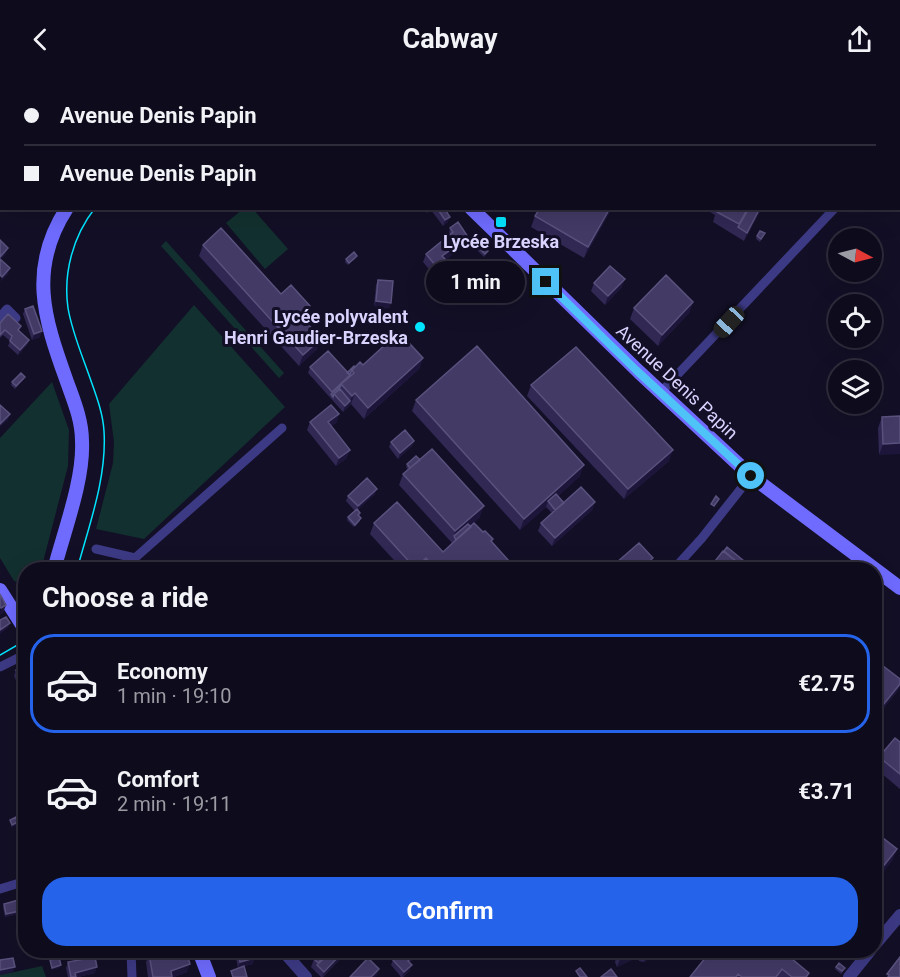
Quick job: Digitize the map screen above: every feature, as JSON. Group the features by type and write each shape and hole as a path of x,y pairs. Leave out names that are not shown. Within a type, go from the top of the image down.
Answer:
{"main road":[{"path":"51,562 76,462 77,437 74,420 44,334 39,309 39,268 51,225 59,210"},
{"path":"56,562 78,480 82,440 81,422 49,332 44,305 44,272 47,252 56,227 66,210"},
{"name":"Avenue Denis Papin","path":"473,210 751,476 865,562"},
{"name":"Avenue Denis Papin","path":"882,574 900,588"},
{"path":"0,579 18,606"},
{"path":"0,590 18,618"},
{"path":"201,958 208,977"}],"street":[{"path":"661,392 834,210"},
{"path":"0,317 7,309 16,318"},
{"path":"131,562 282,428"},
{"path":"680,562 751,476"},
{"path":"96,549 135,558"},
{"path":"0,667 18,658"},
{"path":"0,889 18,883"},
{"path":"882,936 900,915"},
{"path":"131,958 132,977"},
{"path":"289,958 306,977"},
{"path":"849,977 864,958"}],"green space":[{"path":"242,210 254,210 288,249 265,269 226,223"},
{"path":"166,241 284,373 279,378 161,246"},
{"path":"194,305 285,407 144,539 96,529 113,463 114,442 109,404"},
{"path":"52,382 69,430 68,466 43,562 18,562 18,582 14,581 0,558 0,438"},
{"path":"42,966 46,977 0,977 0,975"}],"building":[{"path":"438,210 445,210 450,217 445,220"},
{"path":"539,210 609,210 588,247 535,216"},
{"path":"718,210 747,210 739,224 717,212"},
{"path":"748,210 759,210 747,233 738,227"},
{"path":"458,222 468,237 442,256 445,259 436,266 426,254 453,232 450,228"},
{"path":"221,228 281,294 291,285 310,306 300,315 321,339 303,355 203,245"},
{"path":"760,231 765,233 761,239 757,236"},
{"path":"0,240 8,248 0,257"},
{"path":"479,242 488,251 485,254 476,245"},
{"path":"354,252 357,256 349,263 346,259"},
{"path":"0,259 10,268 2,277 0,275"},
{"path":"610,266 625,279 608,296 594,283"},
{"path":"666,275 693,302 662,335 634,308"},
{"path":"378,280 393,281 391,303 376,301"},
{"path":"33,306 42,331 34,334 25,309"},
{"path":"8,314 21,326 18,330 29,340 20,350 10,341 12,336 5,330 0,335 0,323"},
{"path":"399,332 423,358 368,408 355,393 352,396 341,384 354,373 352,370 360,362 363,365"},
{"path":"477,346 584,465 524,519 416,400"},
{"path":"576,347 673,450 628,489 531,385"},
{"path":"328,351 350,375 332,392 310,367"},
{"path":"21,373 25,377 16,386 12,382"},
{"path":"341,385 334,394 333,397 331,394"},
{"path":"340,389 350,401 345,406 334,394"},
{"path":"0,405 10,414 0,424"},
{"path":"331,405 339,414 328,422 350,450 339,458 310,422"},
{"path":"900,416 900,443 883,444 882,417"},
{"path":"405,430 414,441 400,453 391,442"},
{"path":"432,449 484,506 455,531 403,474"},
{"path":"416,456 420,460 410,468 407,464"},
{"path":"367,478 377,489 358,506 348,496"},
{"path":"581,487 595,502 555,538 541,523"},
{"path":"556,494 564,503 555,510 548,501"},
{"path":"716,496 719,499 714,506 711,504"},
{"path":"397,502 443,552 474,523 493,539 491,541 510,562 430,562 426,558 422,562 410,562 374,523"},
{"path":"357,509 361,518 355,525 348,517"},
{"path":"468,524 471,527 456,540 454,536"},
{"path":"639,543 653,558 648,562 617,562"},
{"path":"727,547 745,562 737,562 724,551"},
{"path":"723,551 737,562 714,562"},
{"path":"0,594 6,605 1,608 0,607"},
{"path":"6,617 10,623 0,630 0,620"},
{"path":"882,665 900,679 900,684 882,706"},
{"path":"895,738 900,742 900,774 882,759 882,753"},
{"path":"16,817 18,822 12,825 10,820"},
{"path":"882,837 897,849 882,868"},
{"path":"18,900 18,911 6,914 4,904"},
{"path":"900,957 900,977 888,977 887,974"},
{"path":"13,958 15,967 0,970 0,960"},
{"path":"59,958 61,965 52,968 50,960"},
{"path":"95,958 97,967 75,973 76,977 71,977 68,962"},
{"path":"150,958 188,958 190,964 171,971 172,977 153,977"},
{"path":"239,958 255,958 240,962"},
{"path":"315,958 323,958 318,963"},
{"path":"324,958 337,958 324,972 317,965"},
{"path":"368,958 379,969 371,977 350,977"},
{"path":"411,958 408,961 412,965 404,972 393,960"},
{"path":"705,958 791,958 809,973 806,977 792,977 782,969 776,977 742,977 738,974 736,977 690,977"},
{"path":"839,963 845,968 842,971 836,967"},
{"path":"244,966 247,977 233,977 231,971"},
{"path":"580,968 587,977 580,977 576,971"},
{"path":"611,969 617,977 601,977"}],"tram line":[{"path":"79,562 100,484 104,431 99,404 70,317 67,282 75,243 94,210"},
{"path":"0,655 18,645"}],"place":[{"name":"Lycée Brzeska","path":"501,222"},
{"name":"Lycée polyvalent Henri Gaudier-Brzeska","path":"420,327"}],"route":[{"path":"546,282 636,370 751,476"}]}
